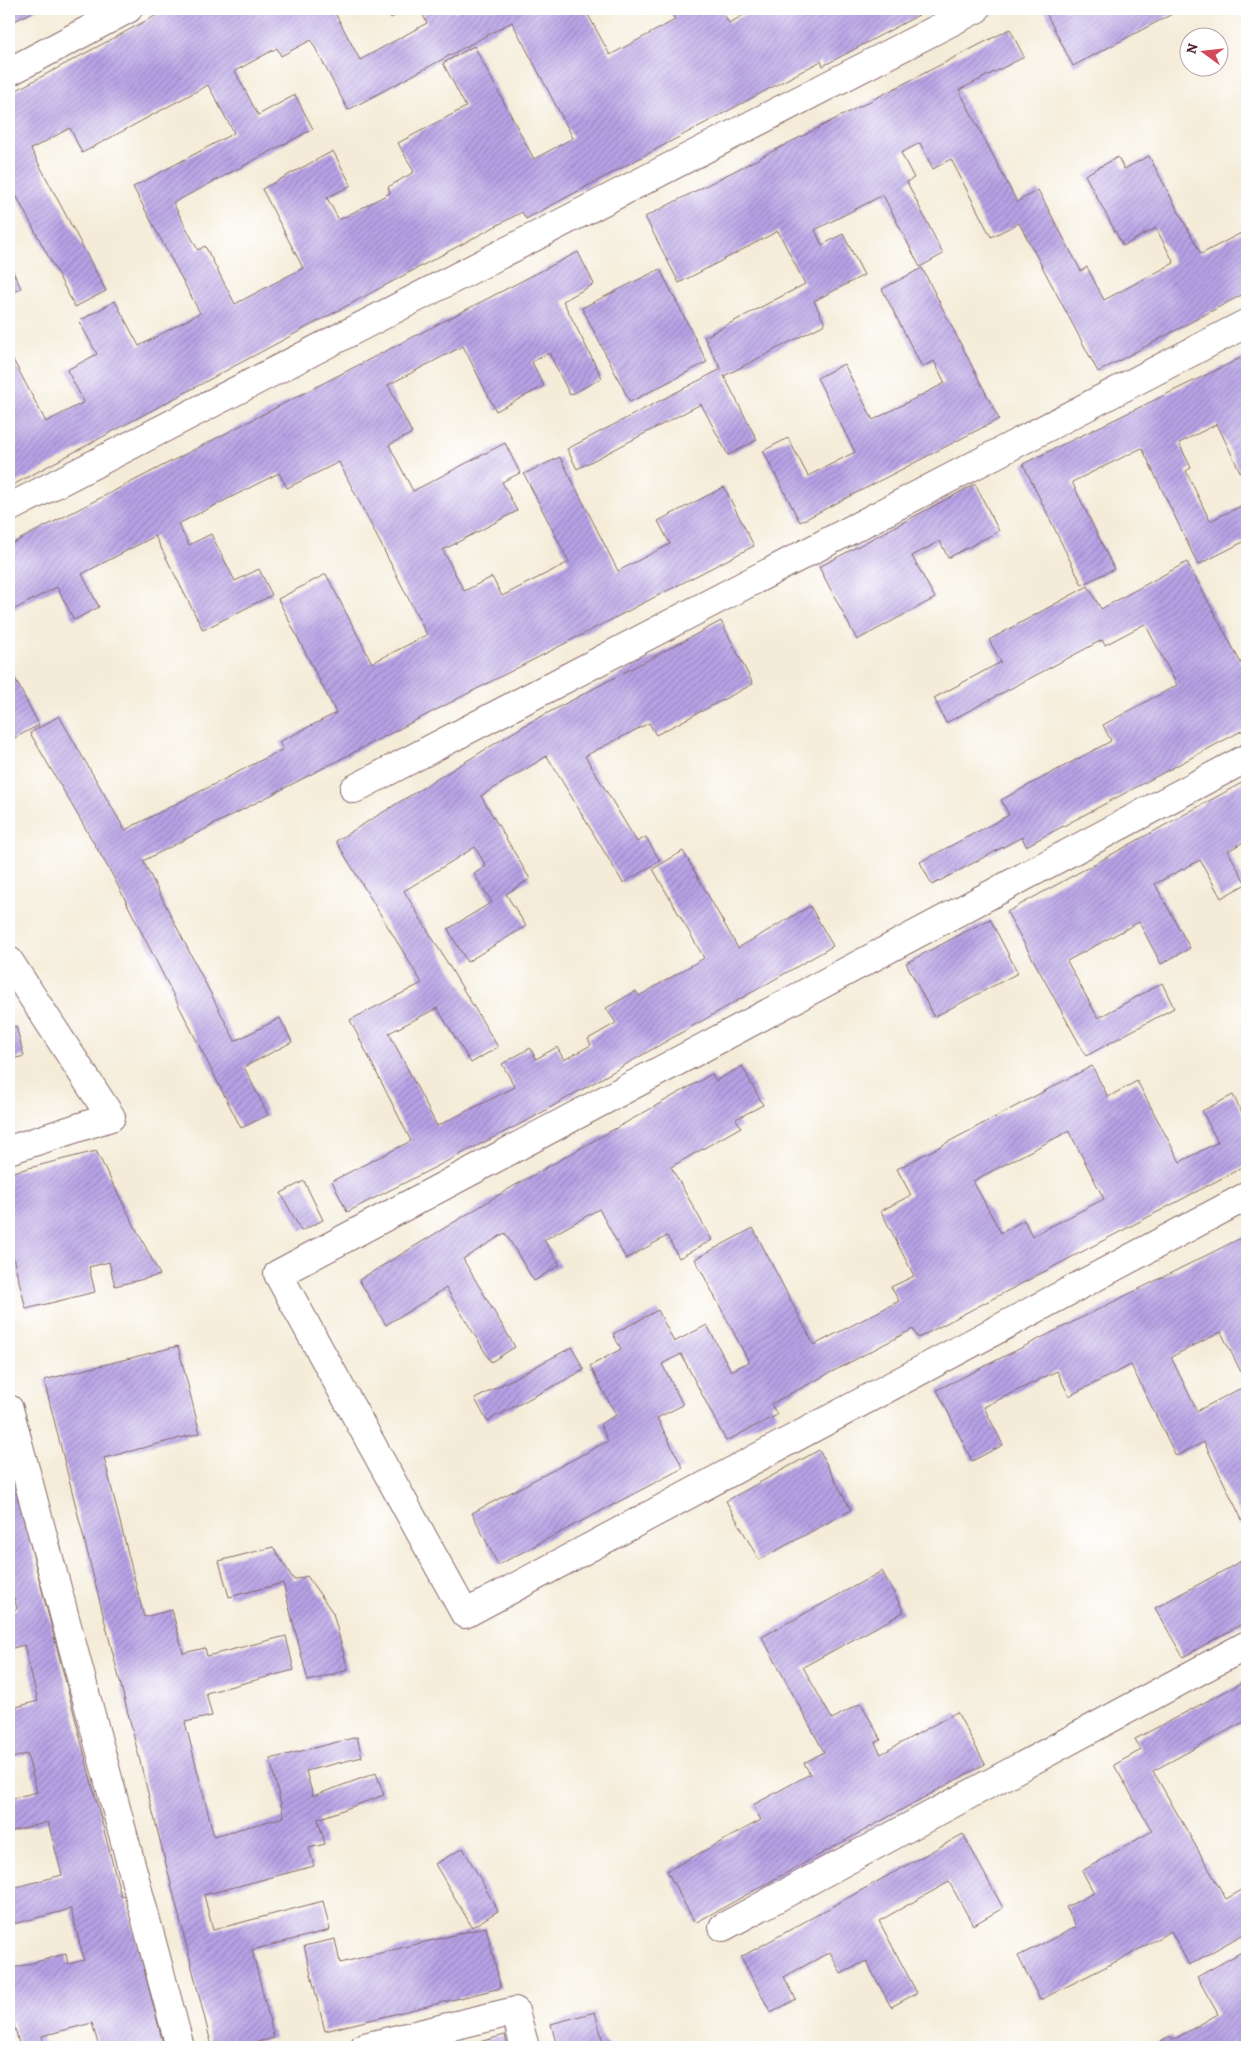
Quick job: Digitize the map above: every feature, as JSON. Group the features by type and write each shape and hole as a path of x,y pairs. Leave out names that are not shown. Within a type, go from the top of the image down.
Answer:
{"street":[{"path":"9,72 128,9"},
{"path":"9,508 976,9"},
{"path":"354,789 1247,323"},
{"path":"1247,758 278,1274 465,1614 1247,1196"},
{"path":"9,961 111,1117 9,1150"},
{"path":"9,1409 180,2047"},
{"path":"723,1927 1247,1645"},
{"path":"364,2047 515,2011 525,2047"}],"building":[{"path":"9,9 38,9 9,24"},
{"path":"168,9 333,9 360,60 427,23 420,9 453,9 455,12 461,9 585,9 610,55 675,20 669,9 721,9 729,23 755,9 930,9 823,66 821,61 526,219 522,212 9,487 9,352 46,422 84,402 67,370 97,354 79,321 115,301 139,346 200,313 133,187 234,133 208,85 82,153 70,128 31,149 106,291 75,307 9,182 9,94","holes":["512,22 573,138 534,159 474,46 443,63 466,107 398,143 414,172 388,187 390,193 339,220 327,198 351,185 333,151 262,189 303,268 235,304 205,246 198,250 173,203 313,129 295,95 258,115 235,71 277,48 281,56 311,40 348,110"]},
{"path":"386,9 408,9 391,18"},
{"path":"1049,9 1172,9 1174,13 1073,66 1045,11"},
{"path":"1010,29 1024,57 959,90 1017,202 1038,190 1081,271 1087,267 1104,300 1174,263 1156,228 1123,246 1085,175 1118,157 1124,169 1149,156 1201,254 1247,230 1247,292 1098,372 1019,223 991,237 951,159 933,169 920,143 901,153 914,178 907,182 943,254 920,267 883,195 815,230 822,245 843,234 864,275 814,301 825,324 724,376 757,440 728,455 701,404 577,469 567,449 721,369 704,337 805,284 778,231 679,283 645,217"},
{"path":"578,252 594,284 563,301 602,378 570,395 549,353 532,362 544,386 496,411 463,346 388,385 412,433 389,445 413,491 505,443 520,473 502,482 517,511 443,550 464,591 492,577 502,596 569,562 524,474 560,457 618,571 670,544 658,521 724,487 754,546 143,861 235,1041 280,1018 292,1042 244,1067 268,1115 241,1128 113,876 30,733 59,716 125,830 283,749 279,742 336,713 278,599 326,574 372,663 427,635 339,462 287,488 279,473 178,524 189,545 211,534 235,581 259,569 272,595 203,630 155,536 82,574 99,607 74,620 57,587 9,612 9,545"},
{"path":"9,264 21,288 9,295"},
{"path":"922,268 999,419 800,522 763,451 788,438 808,476 855,452 817,378 844,364 873,420 945,383 934,361 922,367 882,289"},
{"path":"660,269 707,362 630,402 582,308"},
{"path":"1247,355 1247,486 1217,424 1179,443 1191,468 1186,471 1210,521 1247,503 1247,540 1198,565 1142,448 1072,482 1114,569 1082,585 1023,464"},
{"path":"975,484 999,531 948,558 940,541 912,556 935,598 857,640 819,567"},
{"path":"1187,562 1242,665 1247,662 1247,728 1026,846 1022,837 932,885 920,862 1009,815 1001,800 1111,741 1103,725 1177,685 1145,624 1105,645 1102,640 946,723 934,698 1001,662 989,640 1088,586 1101,609"},
{"path":"721,621 753,684 656,735 649,723 585,756 637,842 646,837 660,861 623,883 547,756 481,796 530,879 506,894 526,926 467,962 448,929 492,902 474,874 486,866 475,847 404,891 498,1047 471,1063 437,1008 389,1033 437,1126 515,1087 502,1064 530,1048 536,1059 557,1047 564,1060 591,1045 588,1039 616,1023 606,1008 636,991 639,996 704,958 653,869 683,851 738,948 810,906 833,946 532,1118 347,1212 332,1181 411,1141 350,1020 422,983 336,841 527,724"},
{"path":"11,671 39,725 9,741 9,673"},
{"path":"1247,780 1247,840 1228,851 1246,884 1221,898 1200,860 1155,884 1190,948 1161,964 1139,922 1067,961 1098,1018 1162,983 1174,1008 1086,1056 1007,912"},
{"path":"990,919 1018,973 934,1017 906,963"},
{"path":"16,1026 24,1056 9,1060 9,1028"},
{"path":"742,1066 763,1105 736,1119 741,1127 671,1167 712,1240 679,1258 667,1236 626,1259 599,1209 544,1240 560,1265 534,1281 505,1233 463,1259 515,1347 491,1362 446,1288 386,1325 359,1280 512,1187 712,1074 716,1081"},
{"path":"1092,1066 1108,1097 1137,1081 1180,1162 1218,1142 1202,1111 1233,1095 1247,1123 1247,1165 918,1338 913,1329 771,1404 777,1415 726,1441 681,1354 662,1364 683,1405 657,1418 683,1468 498,1565 472,1513 608,1441 600,1424 616,1415 590,1366 621,1349 613,1334 658,1310 674,1342 707,1325 731,1371 749,1362 695,1259 753,1228 814,1345 899,1301 891,1287 914,1276 881,1211 911,1195 897,1169","holes":["1069,1131 1104,1199 1032,1236 1024,1220 1001,1233 973,1181"]},
{"path":"96,1151 160,1275 115,1286 109,1262 89,1267 95,1292 26,1309 9,1241 9,1173"},
{"path":"304,1181 323,1220 301,1231 281,1193"},
{"path":"1247,1235 1247,1384 1221,1332 1171,1357 1197,1411 1247,1385 1247,1530 1204,1442 1176,1456 1131,1365 1069,1396 1057,1371 984,1407 1003,1445 972,1461 937,1390"},
{"path":"178,1346 200,1433 104,1458 144,1617 172,1610 183,1653 205,1648 207,1656 286,1636 294,1670 206,1693 212,1716 185,1722 214,1836 284,1817 270,1759 357,1737 362,1757 306,1771 313,1796 376,1773 384,1795 318,1819 325,1844 309,1848 314,1866 204,1895 213,1930 323,1901 330,1930 252,1950 274,2038 237,2047 212,2047 44,1380"},
{"path":"572,1347 584,1370 487,1421 475,1399"},
{"path":"819,1450 851,1510 759,1560 726,1501"},
{"path":"11,1470 121,1896 125,1895 164,2047 99,2047 92,2023 42,2036 45,2047 20,2047 13,2021 9,2022 9,1969 66,1954 68,1964 84,1960 71,1909 9,1925 9,1889 62,1875 48,1822 9,1832 9,1799 37,1792 27,1754 9,1759 9,1709 38,1701 24,1645 9,1649 9,1611 17,1609 9,1578 9,1471"},
{"path":"273,1547 294,1580 307,1576 333,1613 348,1670 308,1681 283,1583 229,1597 219,1561"},
{"path":"1247,1558 1247,1621 1183,1657 1155,1608"},
{"path":"882,1571 904,1612 803,1667 832,1719 861,1703 881,1740 875,1743 881,1754 957,1712 985,1764 695,1923 667,1871 761,1820 753,1805 810,1774 804,1763 824,1752 762,1637"},
{"path":"1247,1680 1247,1720 1153,1771 1226,1899 1247,1887 1247,1932 1189,1965 1171,1931 1129,1955 1040,2000 1018,1956 1076,1927 1066,1907 1094,1893 1082,1871 1152,1831 1114,1765 1141,1750 1135,1739"},
{"path":"963,1834 1003,1908 973,1925 949,1882 879,1921 917,1993 891,2007 866,1961 841,1974 830,1952 784,1977 796,1999 771,2013 741,1957"},
{"path":"463,1848 498,1911 472,1927 435,1864"},
{"path":"486,1927 501,1988 325,2031 304,1946 335,1939 340,1963"},
{"path":"1247,1949 1247,2044 1242,2047 1236,2047 1234,2043 1226,2047 1150,2047 1170,2036 1173,2040 1218,2014 1197,1977"},
{"path":"595,2012 602,2038 611,2047 557,2047 551,2024"},
{"path":"505,2035 508,2047 460,2047"}]}
